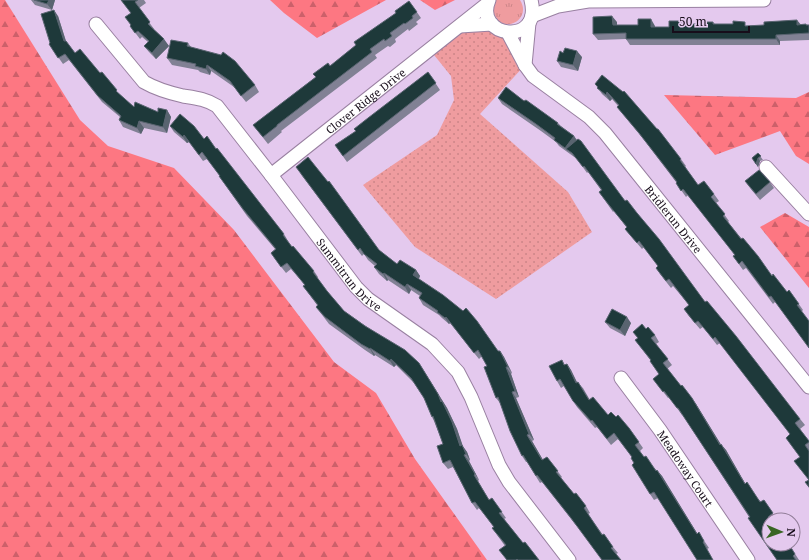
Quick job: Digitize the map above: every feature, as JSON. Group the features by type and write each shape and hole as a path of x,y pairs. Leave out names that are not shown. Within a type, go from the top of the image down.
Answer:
{"street":[{"path":"525,65 533,8 531,0"},
{"path":"544,0 558,6"},
{"path":"460,26 492,24 498,29 508,33 516,32 523,29 531,19 558,6 588,1 764,0"},
{"name":"Clover Ridge Drive","path":"488,2 488,17 492,24"},
{"name":"Clover Ridge Drive","path":"271,175 460,26 488,2"},
{"name":"Summitrun Drive","path":"96,24 144,82 154,88 184,96 200,98 217,106 364,295 432,344 458,372 470,397 491,450 509,482 569,560"},
{"name":"Bridlerun Drive","path":"508,33 525,65 533,76 589,117 605,133 809,387"},
{"path":"766,167 809,214"},
{"name":"Meadoway Court","path":"621,378 660,430 748,560"}],"green space":[{"path":"0,0 5,0 80,120 108,146 174,168 234,230 334,362 376,393 415,459 487,560 0,560"},
{"path":"270,0 386,0 317,38 284,13"},
{"path":"420,0 455,0 435,10"},
{"path":"496,0 520,0 523,7 522,14 519,19 514,23 508,24 502,23 497,19 493,11"},
{"path":"460,26 498,29 525,65 480,114 568,192 592,232 496,299 415,247 363,185 437,135 454,100 451,76 430,50"},
{"path":"809,92 809,164 796,156 780,131 715,155 664,95 796,98"},
{"path":"785,213 809,227 809,288 760,227"}],"building":[{"path":"34,0 49,0 47,4"},
{"path":"121,0 138,0 135,2 150,22 148,24 164,39 152,53 144,46 149,41 138,31 135,33 130,26 131,25 125,17 131,13"},
{"path":"409,1 417,12 412,16 413,18 390,33 392,36 385,41 384,39 370,49 372,52 263,137 253,125 316,77 313,74 328,63 330,66 356,45 354,42 396,13 395,11"},
{"path":"54,10 64,41 66,41 75,53 80,49 100,73 102,72 117,90 116,91 134,107 135,102 158,112 158,108 167,110 163,127 139,121 137,128 119,120 121,116 98,96 65,54 58,58 49,44 50,43 41,14"},
{"path":"612,16 613,25 638,25 638,19 651,19 651,27 669,27 669,21 682,21 682,24 703,24 703,22 713,22 713,24 733,24 733,21 745,22 745,26 764,25 764,22 797,20 797,25 809,25 809,33 776,35 776,39 626,39 626,33 593,34 593,17"},
{"path":"171,40 188,43 187,46 221,55 223,52 235,61 255,85 241,96 230,81 207,65 206,69 195,66 196,64 167,58"},
{"path":"565,48 577,51 573,65 557,61 560,51 563,53"},
{"path":"428,72 436,83 343,156 335,145 356,131 354,129"},
{"path":"602,75 623,92 624,91 658,129 681,159 680,160 698,185 704,181 714,194 711,197 725,214 723,216 741,239 743,238 758,256 772,276 773,274 787,292 789,290 799,304 797,305 809,321 809,348 771,296 769,297 742,261 739,264 733,256 735,255 683,189 681,191 676,183 677,182 617,107 619,105 607,92 606,95 597,88 598,87 595,84"},
{"path":"506,87 574,136 565,148 554,140 555,138 498,98"},
{"path":"180,114 194,126 204,139 207,136 216,149 217,148 284,234 283,235 292,247 293,246 314,271 313,272 327,291 344,311 365,326 405,350 419,363 438,394 441,402 442,401 452,422 460,446 462,445 466,454 464,455 489,500 492,498 502,512 499,513 539,560 507,560 499,550 506,545 492,528 494,527 475,502 472,503 450,460 443,463 437,446 443,444 433,416 432,417 424,398 411,378 391,359 390,361 361,344 325,317 316,307 318,305 303,286 305,285 287,263 281,267 271,253 276,249 243,209 202,152 199,155 184,135 183,137 170,126"},
{"path":"578,139 625,201 627,200 659,239 705,302 707,301 736,336 800,419 795,423 809,441 805,445 809,451 809,480 794,461 800,457 786,438 790,434 715,337 713,339 698,321 695,323 684,309 689,305 669,279 666,281 656,268 658,266 639,241 637,243 625,229 627,227 599,192 602,190 584,166 583,167 572,153 566,149"},
{"path":"758,153 761,156 758,158 756,164 752,158"},
{"path":"308,157 328,182 329,181 379,250 397,264 400,260 416,270 413,275 443,295 463,311 466,308 477,321 498,351 500,351 508,367 506,367 515,391 512,392 529,434 527,435 542,460 547,457 558,471 556,472 574,494 576,493 586,506 584,508 602,535 604,534 613,547 611,548 621,560 602,560 571,518 537,475 536,476 523,455 522,456 510,431 498,397 496,398 484,367 487,366 478,350 474,353 446,317 445,318 437,312 438,311 419,298 422,293 407,284 405,287 384,273 383,274 374,267 377,264 364,254 360,248 358,250 296,167"},
{"path":"759,170 770,182 756,194 745,181"},
{"path":"612,309 627,317 620,330 605,322"},
{"path":"642,324 646,329 648,327 655,335 651,338 668,359 663,363 692,398 745,484 747,482 760,502 764,500 772,512 761,512 761,537 748,518 750,517 678,408 653,379 659,374 650,361 651,360 635,340 638,338 633,332"},
{"path":"562,360 564,365 567,364 576,383 578,382 589,400 593,397 608,415 611,412 616,417 618,415 629,428 639,442 635,445 644,457 646,456 656,471 657,470 697,534 699,532 713,560 697,560 654,492 650,494 632,465 634,463 631,458 632,457 614,433 607,439 592,420 591,421 573,401 560,379 557,381 549,366"},
{"path":"809,480 809,487 805,482"},
{"path":"771,552 794,552 795,554 793,556 796,560 777,560"}]}
